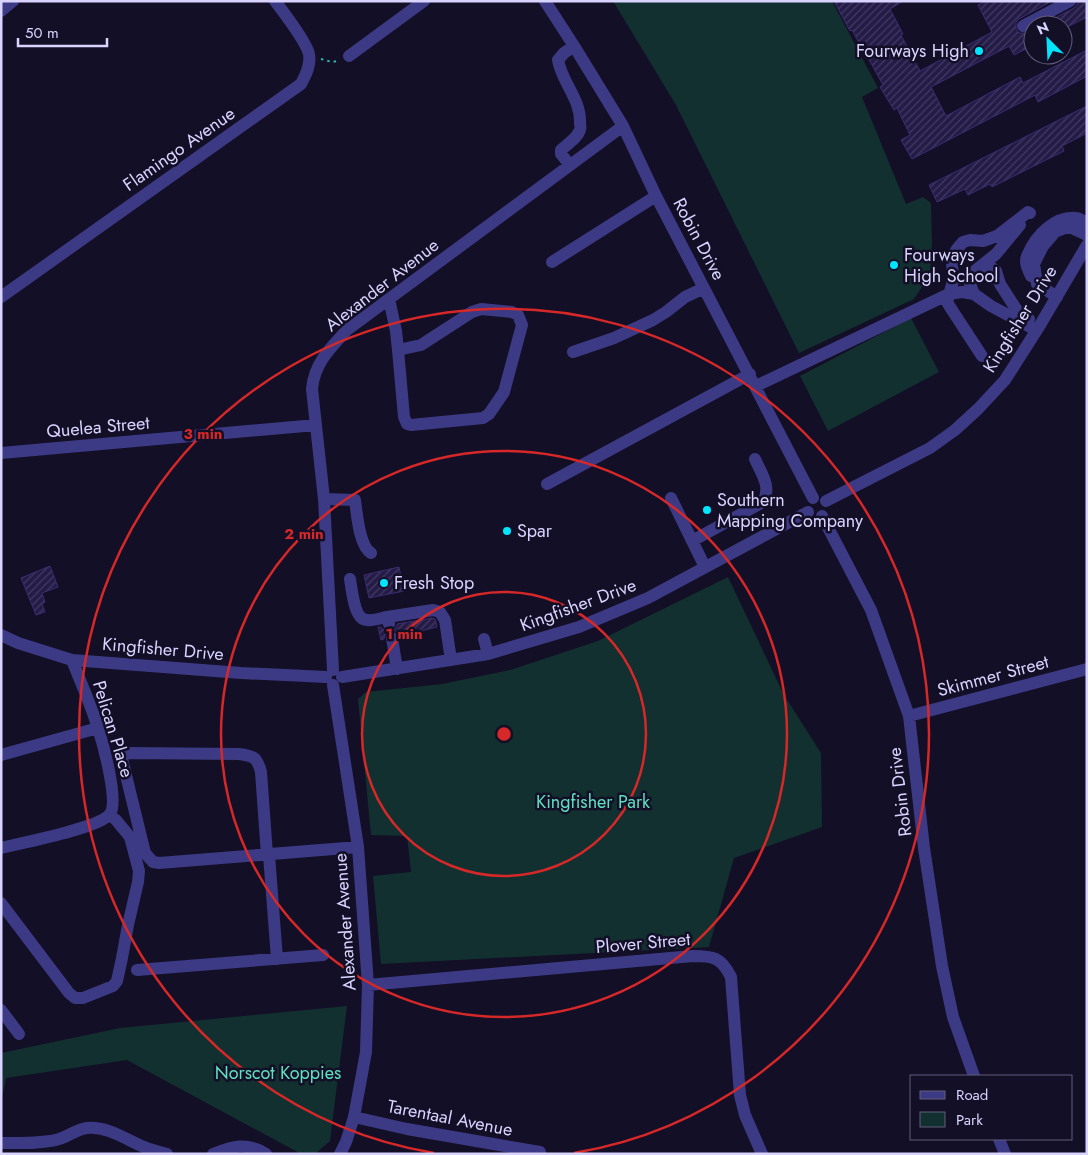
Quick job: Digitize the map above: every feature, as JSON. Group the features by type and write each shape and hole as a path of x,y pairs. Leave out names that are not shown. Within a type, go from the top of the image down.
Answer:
{"street":[{"path":"1,11 13,1"},
{"path":"275,1 304,43 309,55"},
{"path":"349,56 424,1"},
{"name":"Robin Drive","path":"545,1 623,126 656,196 813,498"},
{"path":"1044,15 1070,1"},
{"path":"570,165 561,154 561,150 575,138 580,130 580,118 578,103 560,69 558,60 574,46"},
{"name":"Flamingo Avenue","path":"1,297 300,84 309,67 309,55"},
{"name":"Alexander Avenue","path":"340,1154 354,1116 366,1052 368,985 358,847 334,677 324,499 312,378 327,351 347,330 623,126"},
{"path":"552,262 656,196"},
{"path":"974,294 970,284 971,275 996,254 1030,213 1028,212 997,236 983,241 970,240 963,242 954,255 952,261 953,281 947,302 982,356"},
{"path":"1057,297 1036,284 1029,274 1026,260 1036,238 1056,222 1078,218 1087,223"},
{"path":"1036,284 1034,264 1043,246 1055,232 1065,228 1072,228 1087,235"},
{"path":"983,241 989,260"},
{"name":"Kingfisher Drive","path":"826,501 930,448 955,430 978,409 1005,380 1087,245"},
{"path":"976,270 983,267 991,267 996,271 1000,284 1018,312 1038,328"},
{"path":"573,352 614,338 653,320 685,297 704,288"},
{"path":"756,386 949,294 962,292 974,294 991,306 1038,328"},
{"path":"389,299 396,331 404,417 407,424 410,425 484,418 489,414 504,392 522,325 518,315 512,312 476,310 421,346 398,350"},
{"path":"547,484 750,374"},
{"name":"Quelea Street","path":"1,453 316,425"},
{"path":"692,541 763,502 767,491 766,484 754,459"},
{"path":"820,497 826,501 827,509 822,516 814,516 808,512 808,503 813,498 820,497"},
{"path":"671,498 705,567"},
{"path":"324,499 355,500 363,542 366,550 371,553"},
{"name":"Kingfisher Drive","path":"1,635 18,643 72,660 241,673 334,677 396,669 488,654 579,627 648,598 808,512"},
{"name":"Robin Drive","path":"822,516 871,610 909,716 924,848 942,966 953,1017 974,1075"},
{"path":"350,579 356,611 361,618 366,620 388,621 433,610 440,612 445,620 451,660"},
{"path":"392,638 396,669"},
{"path":"484,639 488,654"},
{"name":"Pelican Place","path":"72,660 98,728 113,791 113,808 110,815"},
{"name":"Skimmer Street","path":"909,716 1087,669"},
{"path":"1,754 98,728"},
{"path":"277,959 268,855 261,772 258,762 251,755 239,754 127,753 123,755 122,759 145,853 153,862 159,863 268,855 358,847"},
{"path":"1,848 79,829 100,822 110,815 120,824 130,837 139,871 117,981 113,986 83,998 75,998 69,993 1,903"},
{"path":"137,970 323,955"},
{"name":"Plover Street","path":"368,985 693,956 708,956 722,962 731,977 740,1095 745,1115 762,1154"},
{"path":"1,1010 19,1034"},
{"name":"Tarentaal Avenue","path":"354,1116 407,1129 540,1152"},
{"path":"1,1143 51,1140 67,1136 78,1130 97,1128 114,1133 150,1150 168,1154"},
{"path":"999,1140 1006,1154"},
{"path":"213,1154 241,1145 255,1148 266,1154"}],"path":[{"path":"309,55 332,62 349,56"}],"green space":[{"path":"613,1 832,1 878,88 862,97 906,204 923,197 931,203 932,243 930,275 914,299 799,353 676,105"},
{"path":"911,318 939,372 828,431 800,376"},
{"name":"Kingfisher Park","path":"728,577 784,695 821,753 822,827 734,858 709,947 381,964 373,876 411,872 407,836 371,835 358,699 366,692 442,684 510,670 598,641"},
{"name":"Norscot Koppies","path":"347,1006 330,1141 315,1154 301,1154 127,1060 6,1078 1,1102 1,1053 120,1028"}],"building":[{"path":"834,1 903,1 890,9 920,71 992,32 978,5 986,1 1052,1 1023,15 1016,22 1016,29 1019,33 1023,33 1023,50 1014,55 1009,46 931,87 946,116 1020,77 1023,83 1058,65 1073,65 1073,57 1087,50 1087,76 1038,102 1035,95 912,159 901,140 910,135 897,108 894,110 880,87 883,85 866,54 852,30 850,31"},
{"path":"1078,1 1087,1 1087,17 1073,24 1073,15 1061,15 1077,5"},
{"path":"1087,106 1087,133 1062,146 1064,151 992,187 990,184 968,195 965,189 937,202 929,185"},
{"path":"50,566 58,587 42,593 45,602 42,604 45,612 36,615 21,578"},
{"name":"Fresh Stop","path":"399,567 404,591 369,598 364,575"},
{"path":"435,619 437,627 400,636 394,630 397,624"},
{"path":"378,627 387,632 384,639 381,640"}],"place":[{"name":"Fourways High","path":"979,51"},
{"name":"Fourways High School","path":"894,265"},
{"name":"Southern Mapping Company","path":"707,510"},
{"name":"Spar","path":"507,531"},
{"name":"Fresh Stop","path":"384,583"}]}
